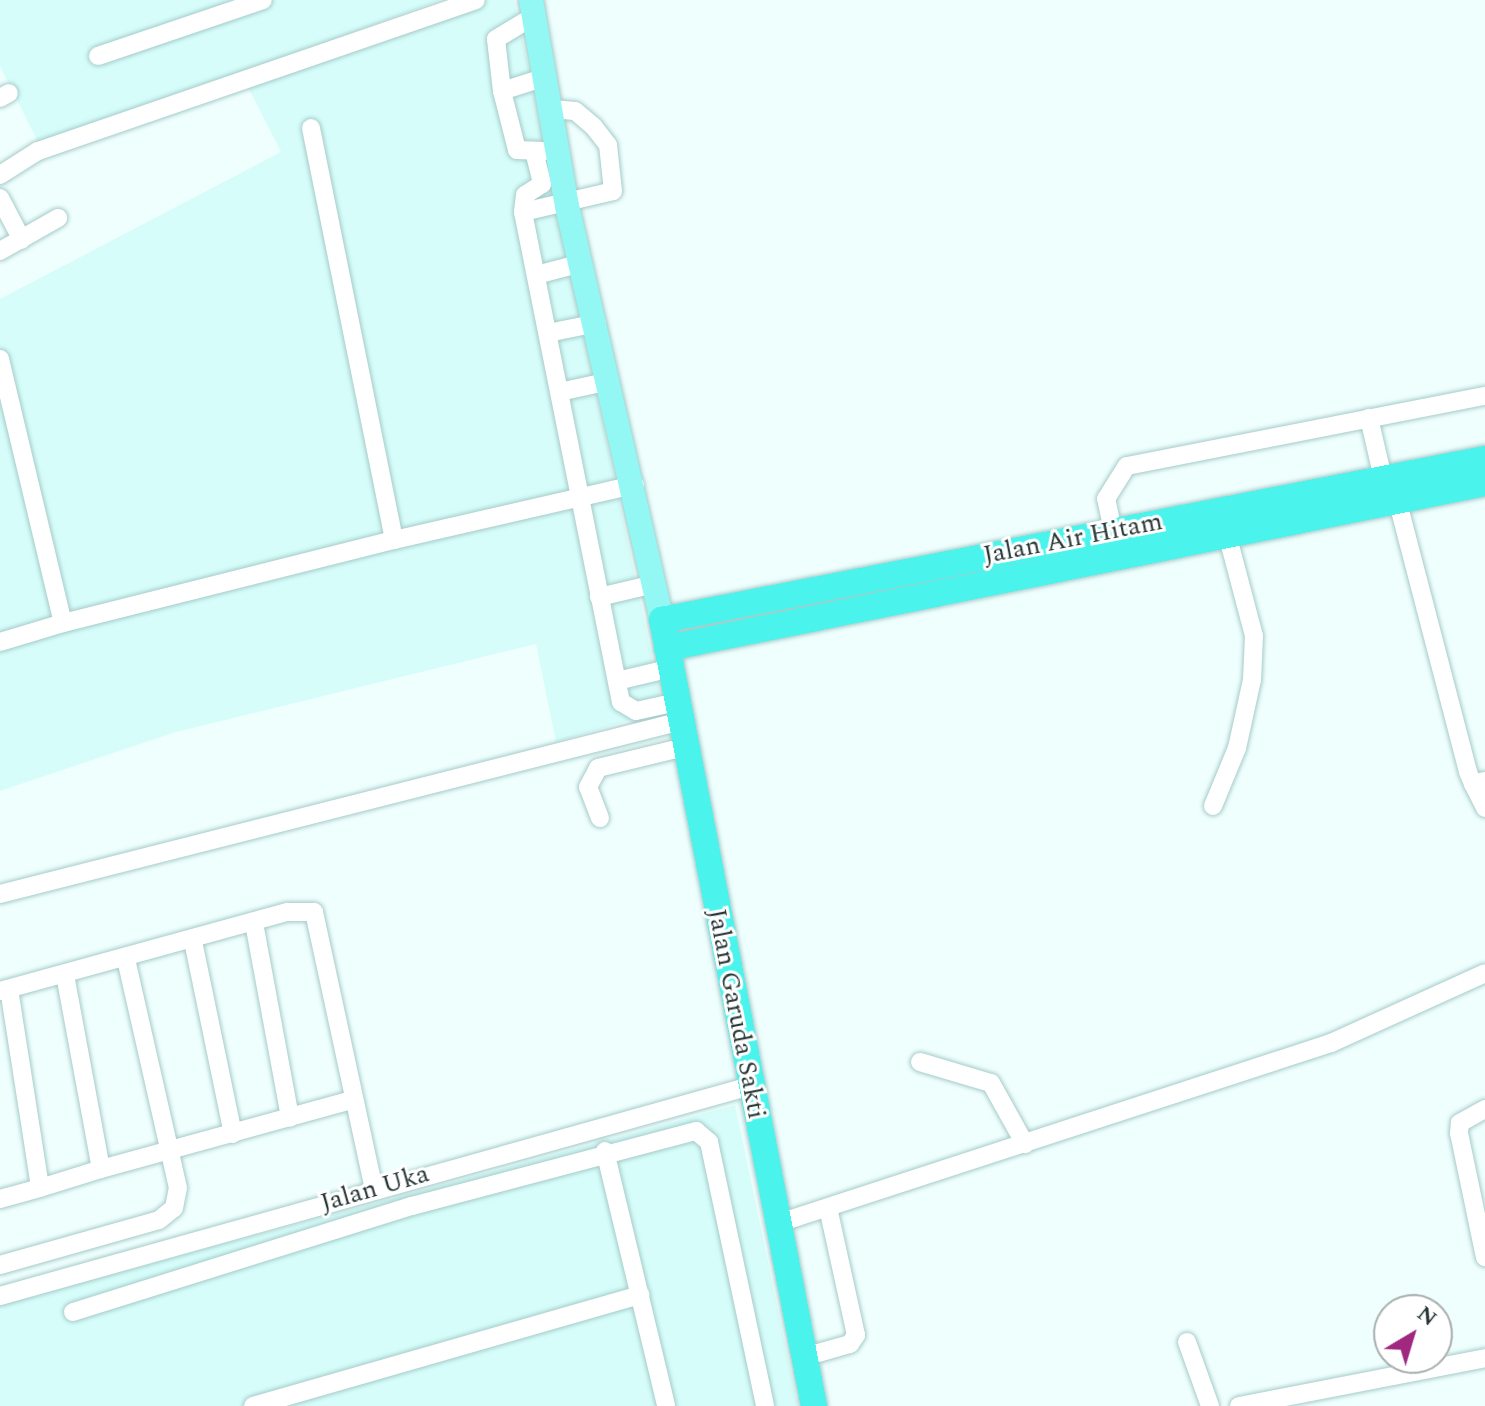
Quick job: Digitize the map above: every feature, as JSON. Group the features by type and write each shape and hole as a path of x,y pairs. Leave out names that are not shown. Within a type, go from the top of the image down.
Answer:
{"highway":[{"name":"Jalan Air Hitam","path":"669,658 1227,534 1485,459"},
{"name":"Jalan Air Hitam","path":"662,620 1113,531 1390,489 1485,483"},
{"name":"Jalan Garuda Sakti","path":"662,620 684,747 814,1406"}],"main road":[{"path":"532,8 567,202 635,485 662,620"}],"street":[{"path":"98,56 263,0"},
{"path":"0,175 38,151 476,0"},
{"path":"532,8 496,39 502,91 513,142 534,151 559,150"},
{"path":"502,91 546,77"},
{"path":"523,212 610,195 614,169 593,126 575,111 552,109"},
{"path":"311,128 394,540"},
{"path":"534,151 542,184 525,195 523,212 553,332 578,496 621,702 636,711 679,711"},
{"path":"0,198 22,240"},
{"path":"0,251 58,218"},
{"path":"540,274 582,263"},
{"path":"553,332 597,323"},
{"path":"0,359 63,623"},
{"path":"564,391 610,381"},
{"path":"1113,531 1106,499 1127,466 1369,418 1484,400"},
{"path":"1369,418 1485,808"},
{"path":"0,642 63,623 394,540 635,485"},
{"path":"1213,806 1237,748 1253,651 1227,534"},
{"path":"599,597 654,584"},
{"path":"617,681 669,658"},
{"path":"0,894 679,711"},
{"path":"600,818 588,787 598,768 684,747"},
{"path":"40,1188 5,990 193,941 300,909 319,917 352,1100 374,1190"},
{"path":"254,923 290,1118"},
{"path":"193,941 233,1134"},
{"path":"0,1265 169,1214 178,1188 126,959"},
{"path":"779,1223 1331,1043 1485,973"},
{"path":"65,974 101,1169"},
{"path":"920,1062 991,1083 1025,1144"},
{"name":"Jalan Uka","path":"3,1295 750,1086"},
{"path":"0,1199 352,1100"},
{"path":"1485,1109 1460,1123 1459,1133 1481,1222 1485,1257"},
{"path":"73,1312 605,1151 690,1131 709,1142 765,1406"},
{"path":"605,1151 666,1406"},
{"path":"804,1357 850,1344 856,1335 828,1208"},
{"path":"0,1273 3,1295"},
{"path":"253,1406 640,1295"},
{"path":"1187,1342 1210,1406"},
{"path":"1239,1406 1485,1358"}],"shaded area":[{"path":"0,0 440,0 41,148 0,66"},
{"path":"487,0 514,0 663,710 556,742 536,644 176,732 0,791 0,299 281,152 248,87"},
{"path":"735,1105 798,1406 0,1406 0,1305"}]}
